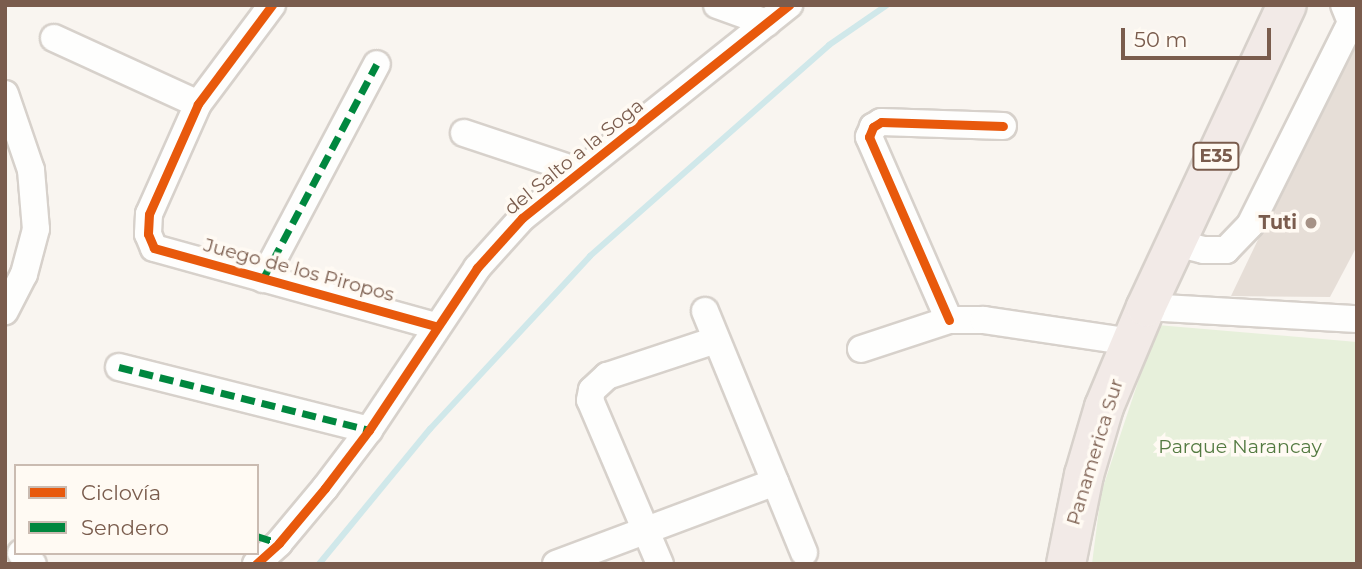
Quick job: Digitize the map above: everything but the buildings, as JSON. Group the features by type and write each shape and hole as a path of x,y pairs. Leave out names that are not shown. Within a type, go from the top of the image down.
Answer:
{"highway":[{"name":"E35","path":"1131,342 1287,5"},
{"name":"Panamerica Sur","path":"1066,564 1087,464 1104,407 1131,342"}],"street":[{"path":"54,38 198,104 272,5"},
{"path":"717,5 767,23"},
{"name":"del Salto a la Soga","path":"256,564 268,540 369,430 435,326 477,268 522,218 578,171 674,100 789,5"},
{"path":"1176,243 1204,250 1226,250 1250,225 1351,22 1344,5"},
{"path":"263,279 377,64"},
{"path":"5,93 31,170 36,229 24,274 5,311"},
{"name":"Juego de los Piropos","path":"198,104 149,214 148,234 154,248 435,326"},
{"path":"949,320 869,137 873,127 881,122 1003,126"},
{"path":"464,133 578,171"},
{"path":"1146,307 1353,312"},
{"path":"705,311 804,552"},
{"path":"861,349 949,320 984,320 1131,342"},
{"path":"660,564 590,400 592,390 607,376 716,340"},
{"path":"119,367 369,430"},
{"path":"556,564 775,482"}],"green space":[{"name":"Parque Narancay","path":"1157,325 1357,342 1357,564 1092,564 1101,493"}],"waterway":[{"path":"319,564 430,429 590,256 829,45 887,5"}],"marked path":[{"path":"263,279 377,64"},
{"path":"119,367 369,430"},
{"path":"259,537 279,543"}],"cycle path":[{"path":"272,5 198,104 149,214 148,234 154,248 435,326"},
{"path":"256,564 279,543 325,488 369,430 477,268 522,218 789,5"},
{"path":"949,320 869,137 873,127 881,122 1003,126"}],"place":[{"name":"Tuti","path":"1311,223"}]}
